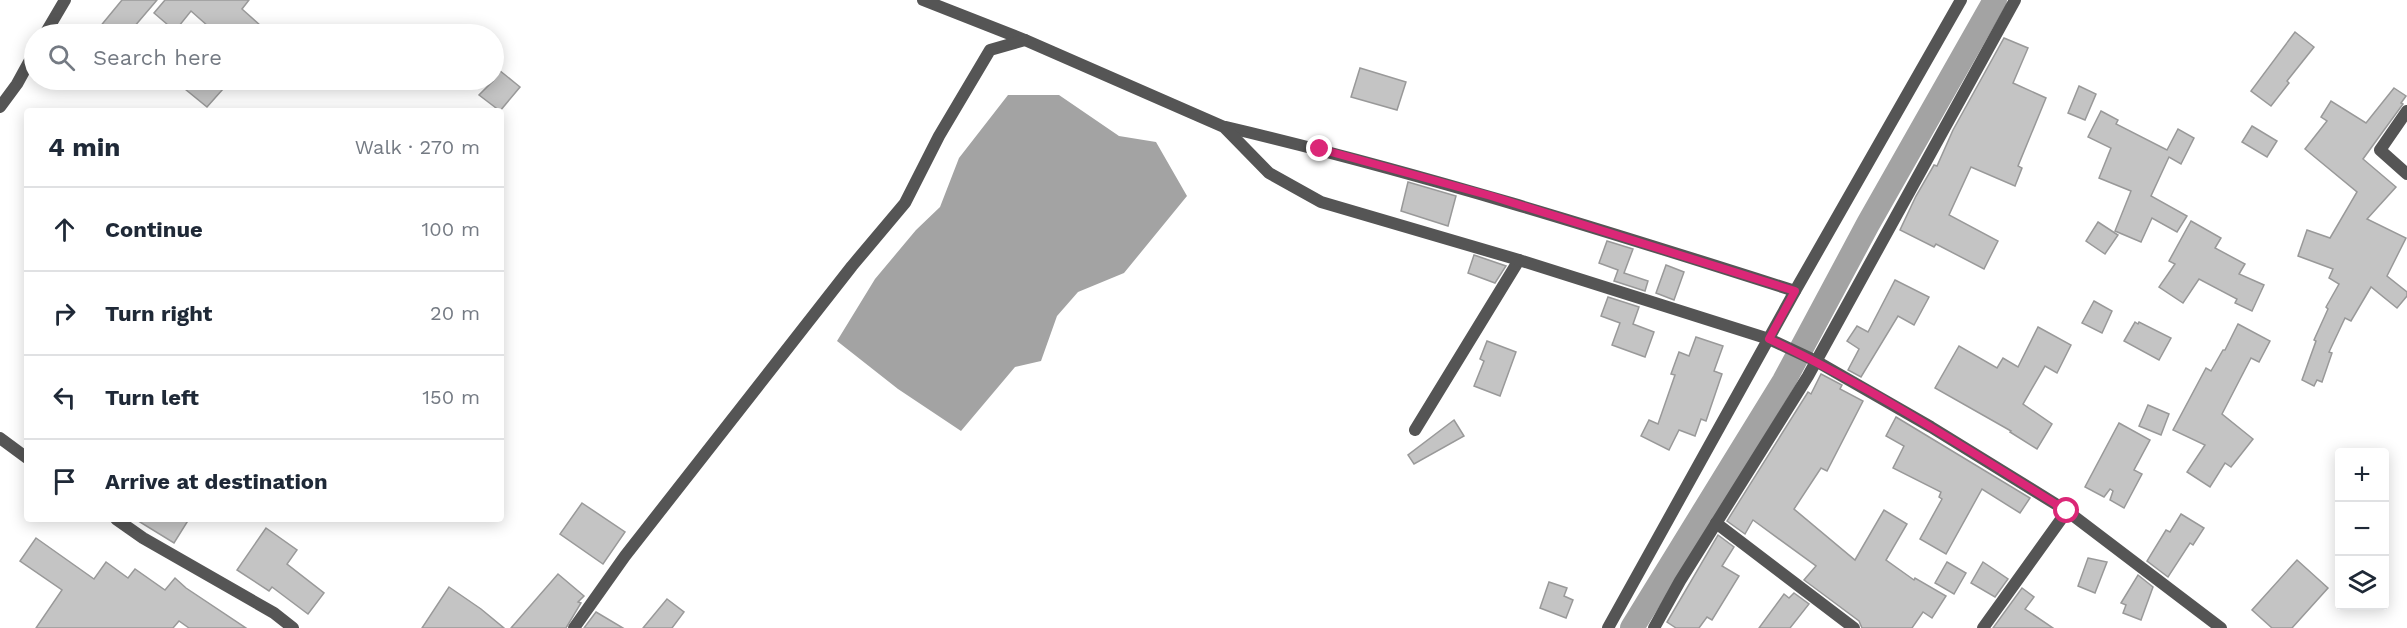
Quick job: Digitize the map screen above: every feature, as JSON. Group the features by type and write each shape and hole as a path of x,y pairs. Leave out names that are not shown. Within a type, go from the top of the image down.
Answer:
{"street":[{"path":"51,24 65,0"},
{"path":"923,0 1025,40 1224,127 1320,149 1491,196 1795,291"},
{"path":"1608,628 1795,291 1961,0"},
{"path":"1654,628 1816,361 2015,0"},
{"path":"574,628 625,556 904,203 939,136 990,50 1025,40"},
{"path":"0,107 24,71"},
{"path":"2407,111 2380,150 2407,174"},
{"path":"1224,127 1269,173 1321,202 1519,260 1769,339 1816,361 1931,427 2067,511 2221,628"},
{"path":"1415,430 1519,260"},
{"path":"0,438 24,456"},
{"path":"1983,628 2067,511"},
{"path":"120,522 143,538 274,613 293,628"},
{"path":"1716,523 1854,628"}],"shaded area":[{"path":"1008,95 1059,95 1119,136 1156,142 1187,196 1124,273 1078,292 1057,316 1041,361 1015,367 961,431 898,389 837,341 875,279 916,230 940,207 959,158"}],"building":[{"path":"122,0 157,0 137,24 102,24"},
{"path":"165,0 249,0 242,9 259,24 206,24 191,11 181,24 167,24 154,13"},
{"path":"2295,32 2314,47 2271,106 2251,91"},
{"path":"2004,38 2028,48 2013,83 2046,98 2018,166 2022,168 2015,186 1971,167 1949,215 1998,241 1984,269 1936,244 1934,247 1900,230 1916,196 1934,165 1937,166 1953,130"},
{"path":"1360,68 1406,82 1397,110 1351,97"},
{"path":"504,74 520,87 502,108 496,108 479,95 484,90 504,90"},
{"path":"2079,86 2096,94 2085,120 2068,113"},
{"path":"2394,88 2406,96 2401,103 2403,104 2363,159 2396,187 2367,219 2406,238 2387,276 2407,292 2407,296 2397,308 2371,287 2351,321 2345,318 2329,352 2332,353 2322,382 2317,380 2314,386 2302,380 2316,341 2314,340 2328,309 2326,307 2339,284 2329,278 2333,269 2298,256 2307,230 2330,238 2357,192 2305,149 2327,121 2321,117 2331,101 2366,123"},
{"path":"186,90 222,90 207,107"},
{"path":"2101,111 2118,120 2116,124 2167,150 2178,129 2194,138 2181,164 2169,157 2151,196 2187,216 2177,232 2152,218 2141,242 2115,231 2131,191 2099,178 2111,148 2088,137"},
{"path":"2252,126 2277,141 2267,157 2242,142"},
{"path":"1408,182 1456,196 1448,226 1401,211"},
{"path":"2191,221 2221,238 2215,248 2245,264 2239,274 2264,285 2252,311 2235,303 2237,299 2199,279 2183,303 2159,287 2175,264 2169,261"},
{"path":"2098,222 2118,235 2105,254 2086,241"},
{"path":"1607,241 1633,249 1624,273 1648,281 1645,291 1614,281 1618,270 1599,263"},
{"path":"1474,255 1506,266 1495,283 1468,273"},
{"path":"1666,265 1684,272 1674,300 1656,293"},
{"path":"1895,280 1929,297 1914,325 1898,316 1861,377 1848,370 1859,349 1847,341 1857,326 1868,332"},
{"path":"1608,297 1639,307 1633,324 1654,332 1645,357 1612,345 1620,323 1601,316"},
{"path":"2094,301 2112,311 2102,333 2082,323"},
{"path":"2135,322 2171,338 2159,360 2124,341"},
{"path":"2238,324 2270,341 2259,362 2251,358 2222,414 2253,439 2231,467 2225,463 2210,487 2187,472 2205,445 2173,430 2206,368 2211,371"},
{"path":"2038,327 2071,345 2057,373 2045,366 2023,404 2052,424 2037,449 2011,431 1935,388 1959,346 1997,368 2003,358 2018,367"},
{"path":"1696,337 1723,346 1714,371 1722,374 1706,421 1701,419 1695,436 1679,430 1669,450 1641,436 1649,420 1658,424 1675,375 1671,374 1679,352 1689,356"},
{"path":"1487,341 1516,352 1500,396 1474,386 1484,361 1480,359"},
{"path":"1821,374 1842,385 1840,389 1863,401 1827,471 1821,468 1794,509 1855,560 1884,510 1907,524 1886,560 1914,580 1915,578 1946,596 1932,618 1923,612 1912,628 1862,628 1859,621 1804,580 1816,566 1753,520 1745,534 1727,521 1808,392 1811,394"},
{"path":"2148,405 2169,414 2161,435 2139,426"},
{"path":"1896,417 2030,498 2020,513 1982,489 1946,554 1920,539 1942,499 1939,497 1941,492 1893,468 1904,446 1886,436"},
{"path":"1454,420 1464,436 1414,464 1408,455"},
{"path":"2119,423 2150,440 2134,470 2142,474 2124,508 2110,500 2113,491 2110,489 2104,497 2085,487"},
{"path":"582,503 625,532 603,564 560,534"},
{"path":"2181,514 2204,528 2193,545 2190,543 2168,577 2147,561 2166,530 2170,532"},
{"path":"140,522 187,522 174,543"},
{"path":"266,528 297,550 287,564 324,593 308,614 272,587 269,591 237,570"},
{"path":"1718,535 1734,547 1722,566 1739,576 1712,620 1707,617 1699,628 1676,628 1667,622"},
{"path":"36,538 94,579 106,562 128,578 135,569 165,590 175,578 186,588 246,628 189,628 179,621 173,628 36,628 62,590 20,561"},
{"path":"2088,558 2107,562 2095,593 2078,586"},
{"path":"2297,560 2328,588 2292,628 2272,628 2252,610"},
{"path":"1947,562 1966,573 1954,594 1935,583"},
{"path":"1983,562 2008,579 1995,597 1971,583"},
{"path":"558,574 584,596 578,602 581,603 566,628 511,628"},
{"path":"2138,575 2153,587 2141,620 2123,613 2126,605 2121,603"},
{"path":"1549,582 1567,588 1564,596 1573,600 1566,618 1540,608"},
{"path":"449,587 481,609 504,628 422,628"},
{"path":"2022,588 2034,597 2025,609 2053,628 1993,628"},
{"path":"1794,593 1809,604 1790,628 1759,628 1784,594 1789,598"},
{"path":"667,599 684,612 672,628 643,628"},
{"path":"596,612 623,628 584,628"}],"waterway":[{"path":"1632,628 1784,381 1868,224 1995,0"}],"route":[{"path":"1320,149 1491,196 1795,291 1769,339 1816,361 1931,427 2067,511"}]}
